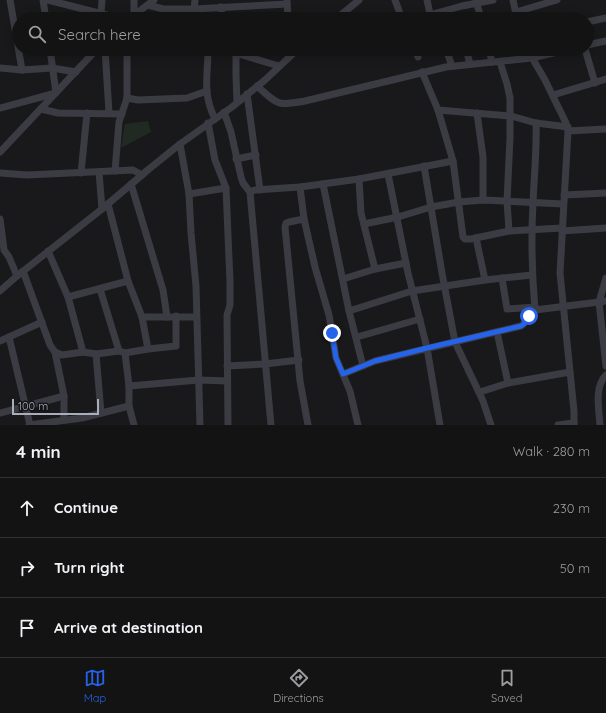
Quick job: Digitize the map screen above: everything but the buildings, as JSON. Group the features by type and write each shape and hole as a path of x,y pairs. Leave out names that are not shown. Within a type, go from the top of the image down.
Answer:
{"street":[{"path":"10,0 12,12"},
{"path":"43,0 45,12"},
{"path":"48,0 70,3 95,12"},
{"path":"101,12 102,0"},
{"path":"133,12 134,0"},
{"path":"139,12 154,0"},
{"path":"194,12 195,0"},
{"path":"344,12 359,0"},
{"path":"395,0 399,12"},
{"path":"427,0 432,12"},
{"path":"442,12 461,3 493,0"},
{"path":"513,0 515,12"},
{"path":"526,12 557,0"},
{"path":"148,5 163,9 194,9 287,2 288,12"},
{"path":"476,2 479,12"},
{"path":"221,7 221,12"},
{"path":"594,21 606,18"},
{"path":"594,44 606,41"},
{"path":"20,56 22,70"},
{"path":"51,56 56,93"},
{"path":"0,152 91,56"},
{"path":"105,56 109,113"},
{"path":"115,171 119,122 127,98 127,56"},
{"path":"208,56 206,80 211,111 215,160 226,188 230,282 230,305 227,315 228,425"},
{"path":"236,56 238,102"},
{"path":"246,56 279,66"},
{"path":"0,291 180,144 238,102 279,66 287,56"},
{"path":"448,56 452,66"},
{"path":"468,56 470,64"},
{"path":"491,56 492,62"},
{"path":"257,86 274,102 289,104 452,66 500,62 540,56"},
{"path":"587,56 595,83"},
{"path":"532,58 553,95 568,129 560,273 574,411 574,424 558,425"},
{"path":"500,62 508,91 511,116 507,201 509,230"},
{"path":"0,68 22,70 52,68 76,72"},
{"path":"422,72 438,110 453,161 463,237 467,240 509,230 606,228"},
{"path":"553,95 606,80"},
{"path":"127,98 138,100 187,98 207,91"},
{"path":"0,108 56,93"},
{"path":"247,94 260,190"},
{"path":"41,109 58,113 122,114"},
{"path":"438,110 511,116 536,123 568,129 606,129"},
{"path":"224,112 243,183 250,192 271,425"},
{"path":"81,173 87,113"},
{"path":"477,113 483,157 483,200"},
{"path":"343,374 363,366 427,348 497,332 524,324 535,309 532,275 532,230 537,148 536,123"},
{"path":"180,144 189,194 196,286 200,425"},
{"path":"236,159 256,155"},
{"path":"250,192 359,179 453,161"},
{"path":"424,166 430,207 455,342 480,392 491,425"},
{"path":"0,173 27,175 135,170 142,175"},
{"path":"99,172 105,206 128,281 142,317 148,349"},
{"path":"388,174 412,291 427,348 440,425"},
{"path":"359,179 360,203 375,269"},
{"path":"131,184 163,290 168,317"},
{"path":"323,184 349,311 357,337 363,366"},
{"path":"300,187 304,219 315,267 329,315 336,358 350,391 358,425"},
{"path":"189,194 226,188"},
{"path":"564,195 606,193"},
{"path":"364,224 398,217 430,207 459,202 483,200 563,204"},
{"path":"304,219 286,223 285,227 300,381 308,425"},
{"path":"0,220 4,250 9,257 17,276"},
{"path":"476,238 485,280"},
{"path":"48,251 68,298 83,352"},
{"path":"343,279 375,269 406,263"},
{"path":"23,271 50,345 56,352 62,355 83,352 96,354 122,352 176,346 176,316"},
{"path":"349,311 412,291 485,280 532,275"},
{"path":"502,278 507,310 563,307 602,301"},
{"path":"606,278 602,301 606,366"},
{"path":"68,298 128,281"},
{"path":"100,289 122,352 129,386 129,406 134,425"},
{"path":"142,317 196,317"},
{"path":"357,337 420,319"},
{"path":"0,341 42,322"},
{"path":"497,332 508,383"},
{"path":"9,337 30,425 82,418 129,406"},
{"path":"56,352 64,396 64,420"},
{"path":"96,354 101,413"},
{"path":"227,366 265,364 298,360"},
{"path":"480,392 508,383 570,372"},
{"path":"600,425 598,387 606,375"},
{"path":"129,386 198,380 227,381"},
{"path":"0,413 64,396"}],"shaded area":[{"path":"148,121 151,132 121,148 125,124"}],"route":[{"path":"332,333 336,358 343,374 375,361 521,326 529,316"}]}
